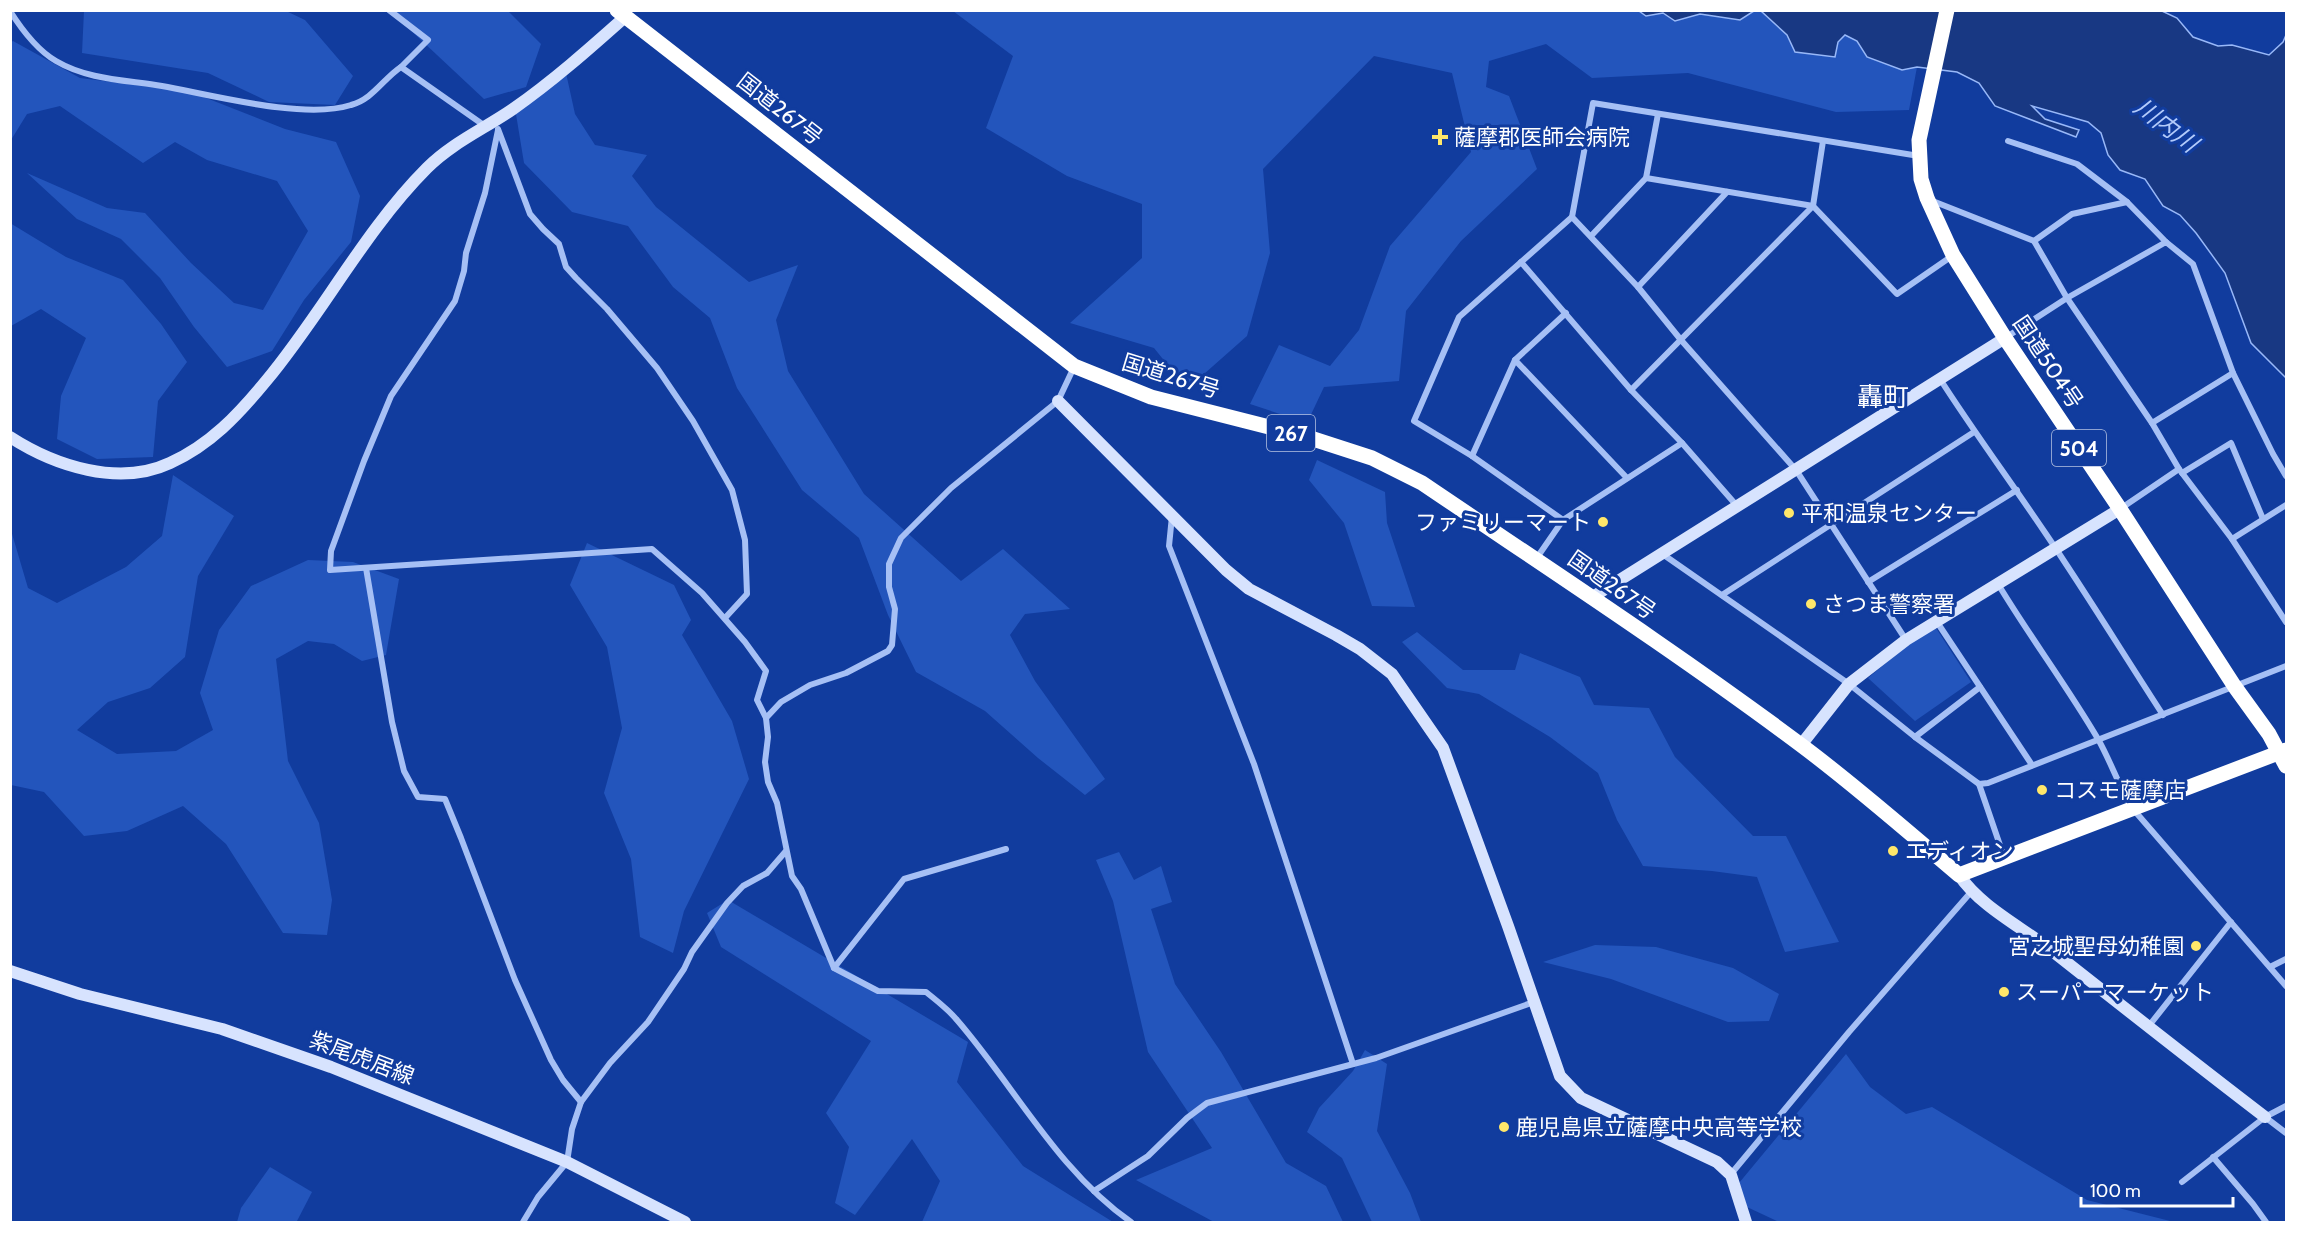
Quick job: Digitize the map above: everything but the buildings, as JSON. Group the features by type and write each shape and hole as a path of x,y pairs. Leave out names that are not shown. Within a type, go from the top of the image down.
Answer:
{"highway":[{"name":"国道504号","path":"1947,10 1919,140 1921,179 1927,198 1953,255 2005,338 2120,509 2235,687 2284,756"},
{"name":"国道267号","path":"621,14 1074,366 1151,397 1301,435 1372,458 1422,483 1801,745 1959,875"},
{"path":"1959,875 2133,809 2284,756"}],"street":[{"path":"10,11 32,41 54,60 103,78 145,83 285,109 328,109 350,106 368,98 428,40 389,10"},
{"path":"10,437 66,464 105,473 140,472 168,465 195,451 221,431 275,370 386,214 420,176 447,151 492,125 552,82 621,14"},
{"path":"401,67 492,125 530,214 559,244 566,267 607,309 657,368 693,421 732,490 745,540 747,594 725,618"},
{"path":"1563,520 1472,456 1414,421 1458,317 1572,217 1593,103 1919,156"},
{"path":"1591,236 1646,178 1658,114"},
{"path":"492,125 485,193 466,253 464,271 455,301 392,396 364,461 332,551 330,570 652,549 702,592 766,671 757,700 766,718 768,737 765,762 768,782 777,803 792,876 801,889 834,968 878,991 926,992 955,1018 1044,1134 1094,1191 1115,1212 1131,1222"},
{"path":"1631,390 1813,206 1823,141"},
{"path":"2008,141 2077,164 2127,202 2166,242 2193,264 2233,373 2286,476"},
{"path":"1646,178 1813,206 1897,294 1953,255"},
{"path":"1638,287 1727,192"},
{"path":"1927,198 2034,242 2067,298 2152,423 2181,471 2232,539 2286,622"},
{"path":"2034,242 2072,214 2127,202"},
{"path":"1572,217 1638,287 1681,340 1796,470 1906,640"},
{"path":"1591,598 2067,298 2166,242"},
{"path":"1521,262 1631,390 1682,443 1737,506"},
{"path":"1472,456 1515,360 1566,313"},
{"path":"1515,360 1627,478"},
{"path":"766,718 781,702 810,685 846,673 888,651 892,645 895,609 889,587 889,564 901,538 951,488 1058,401 1074,366"},
{"path":"2152,423 2233,373"},
{"path":"1940,379 1974,432 2056,548 2163,715"},
{"path":"1058,401 1206,552 1249,589 1352,644 1392,674 1443,748 1560,1076 1581,1098 1718,1162 1731,1175 1746,1222"},
{"path":"1722,595 1974,432"},
{"path":"1536,560 1563,520 1682,443"},
{"path":"1801,745 1849,684 1906,640 2181,471 2231,443 2263,519"},
{"path":"1868,582 2017,490"},
{"path":"2232,539 2286,505"},
{"path":"1172,516 1168,546 1254,764 1353,1064"},
{"path":"1661,553 1849,684 1979,784 2005,859"},
{"path":"366,568 388,704 404,771 418,796 445,799 511,970 551,1060 563,1080 581,1101"},
{"path":"1998,584 2099,740 2133,809 2286,986"},
{"path":"1936,621 2032,765"},
{"path":"1979,784 1988,783 2286,666"},
{"path":"1915,737 1980,687"},
{"path":"834,968 904,879 1006,849"},
{"path":"523,1222 538,1197 567,1162 572,1129 581,1101 610,1063 648,1022 684,969 692,952 727,903 743,886 767,873 786,851"},
{"path":"1959,875 1971,892 2050,949 2148,1028 2286,1133"},
{"path":"1731,1175 1849,1032 1971,892"},
{"path":"2148,1028 2231,921"},
{"path":"2271,967 2286,959"},
{"name":"紫尾虎居線","path":"10,971 80,994 222,1029 331,1067 567,1162 685,1222"},
{"path":"1094,1191 1148,1156 1187,1118 1208,1103 1353,1064 1534,1002"},
{"path":"2182,1182 2265,1117 2286,1106"},
{"path":"2213,1157 2266,1222"}],"shaded area":[{"path":"1639,10 1646,16 1663,13 1675,21 1700,14 1740,20 1754,11 1761,11 1787,35 1795,52 1822,49 1834,44 1845,35 1857,41 1867,57 1902,70 1917,67 1909,110 1836,112 1688,73 1592,78 1546,44 1489,61 1486,87 1509,96 1537,169 1461,241 1406,311 1399,381 1324,387 1307,423 1250,404 1279,345 1330,366 1359,330 1390,246 1471,152 1452,73 1374,56 1263,169 1270,253 1247,336 1187,389 1154,348 1070,323 1142,258 1142,204 1067,176 986,128 1013,56 953,11"},
{"path":"84,11 286,11 305,20 353,76 335,105 269,102 208,73 82,53"},
{"path":"390,11 508,11 541,44 526,87 484,99"},
{"path":"13,41 80,78 191,92 285,129 336,142 360,196 351,242 304,300 272,351 227,367 194,327 160,278 121,239 77,219 27,173 107,208 145,213 191,263 234,303 263,310 308,231 277,181 207,160 175,142 143,163 60,106 27,114 11,140 10,43"},
{"path":"566,73 575,114 595,145 647,155 632,176 656,207 749,282 798,265 776,320 788,371 864,494 961,581 1003,549 1070,609 1025,614 1010,635 1035,681 1105,779 1085,795 1038,758 985,711 916,672 888,615 859,538 802,490 737,388 710,318 673,287 628,226 572,212 524,163 515,108"},
{"path":"10,223 66,257 123,280 161,324 187,362 158,401 153,457 97,459 57,439 61,396 86,338 41,309 11,326"},
{"path":"1317,460 1385,492 1387,523 1415,607 1372,606 1344,523 1309,480"},
{"path":"173,475 234,516 198,576 185,657 150,688 108,702 77,730 117,754 176,751 213,730 200,693 219,630 251,586 308,560 353,562 399,579 386,655 362,661 334,644 308,641 276,659 288,761 319,823 332,900 327,935 283,933 226,844 183,806 127,831 84,836 44,792 11,785 10,527 28,588 57,603 126,567 162,536"},
{"path":"587,543 674,585 691,620 682,635 732,721 749,779 684,911 673,953 640,937 631,859 604,793 622,728 607,647 570,585"},
{"path":"1936,628 1971,682 1915,721 1868,678 1911,642"},
{"path":"1417,632 1463,670 1515,670 1520,653 1580,677 1594,705 1649,708 1675,757 1753,836 1786,836 1839,942 1785,952 1757,877 1643,866 1617,820 1598,773 1550,737 1479,694 1447,688 1402,642"},
{"path":"1119,852 1134,880 1161,866 1172,902 1151,909 1175,984 1221,1052 1286,1163 1326,1186 1343,1222 1214,1222 1136,1180 1212,1148 1148,1052 1113,901 1096,860"},
{"path":"728,900 968,1042 957,1082 1023,1166 1113,1222 922,1222 940,1181 912,1139 855,1215 835,1203 849,1147 826,1113 871,1041 721,947 707,913"},
{"path":"1595,945 1656,947 1733,968 1779,994 1769,1021 1728,1022 1611,979 1543,962"},
{"path":"1365,1050 1387,1064 1377,1131 1410,1193 1421,1222 1372,1222 1342,1158 1307,1132 1319,1108 1353,1071"},
{"path":"1846,1054 1870,1087 1906,1114 1932,1107 2087,1200 2174,1222 1779,1222 1747,1207 1739,1183"},
{"path":"270,1167 312,1192 297,1221 237,1222 241,1208"}],"water":[{"path":"1639,11 1754,11 1740,20 1700,14 1675,21 1663,13 1646,16"},
{"name":"川内川","path":"1761,11 2162,11 2177,18 2193,37 2218,46 2232,45 2269,55 2283,42 2286,35 2286,378 2251,343 2225,273 2196,233 2180,215 2163,206 2145,179 2120,170 2108,155 2101,133 2088,122 2032,106 2045,119 2079,130 2076,137 1995,106 1979,83 1957,72 1917,67 1902,70 1867,57 1857,41 1845,35 1838,42 1835,57 1795,52 1787,35"}],"place":[{"name":"薩摩郡医師会病院","path":"1440,137"},
{"name":"平和温泉センター","path":"1789,513"},
{"name":"ファミリーマート","path":"1603,522"},
{"name":"さつま警察署","path":"1811,604"},
{"name":"コスモ薩摩店","path":"2042,790"},
{"name":"エディオン","path":"1893,851"},
{"name":"宮之城聖母幼稚園","path":"2196,946"},
{"name":"スーパーマーケット","path":"2004,992"},
{"name":"鹿児島県立薩摩中央高等学校","path":"1504,1127"}],"district":[{"name":"轟町","path":"1883,397"}]}
